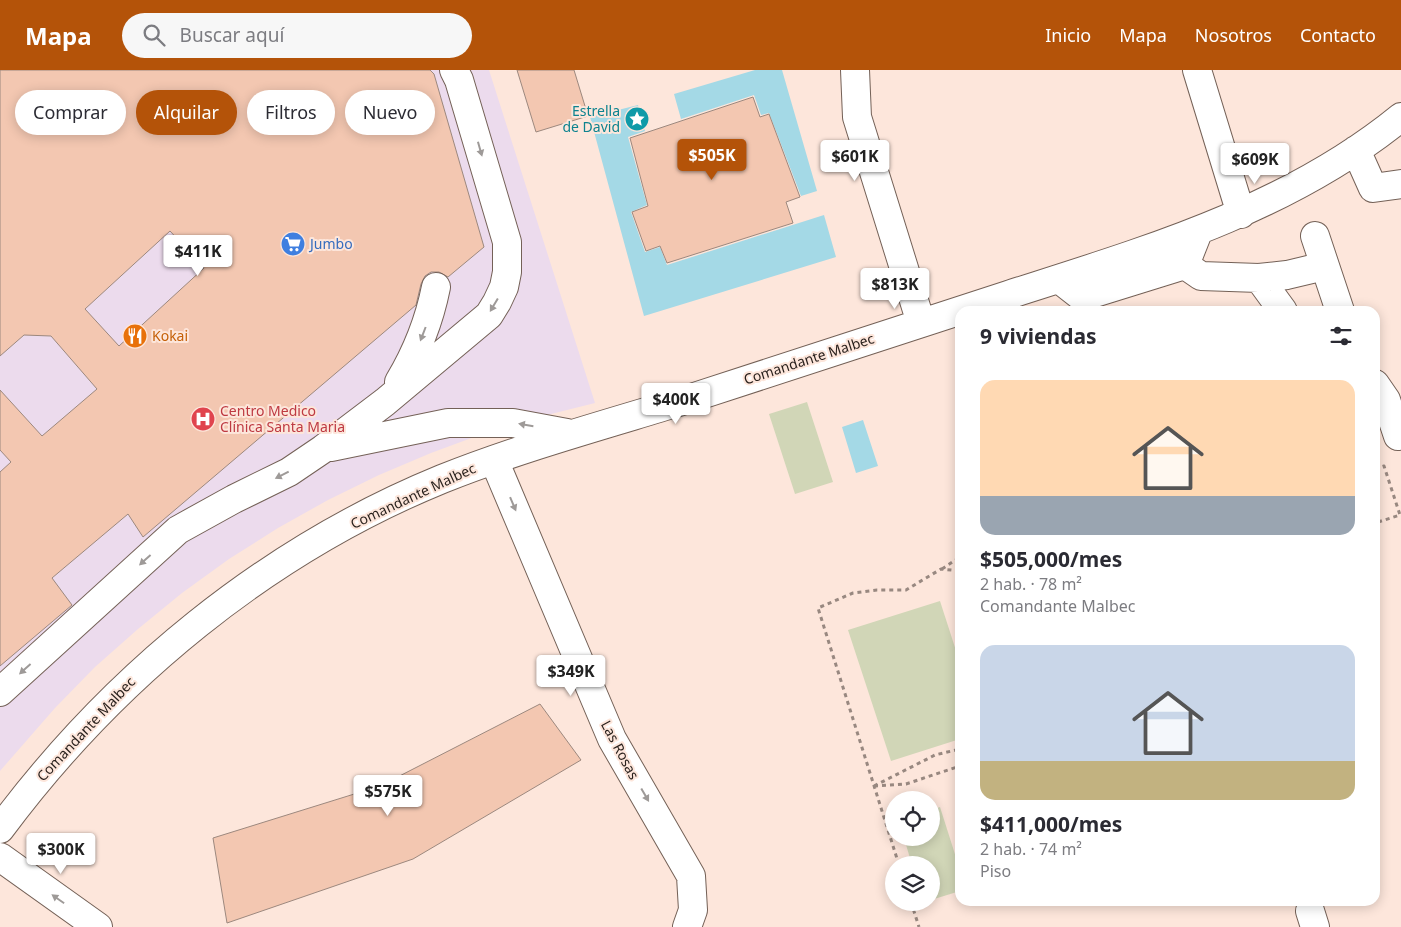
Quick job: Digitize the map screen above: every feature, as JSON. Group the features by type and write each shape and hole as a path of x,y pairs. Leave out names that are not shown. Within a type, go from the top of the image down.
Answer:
{"street":[{"path":"0,692 178,530 234,499 289,472 323,449 385,402 488,315 504,287 507,272 507,242 459,80 454,70"},
{"path":"855,70 857,117 921,323"},
{"path":"1197,70 1241,214"},
{"name":"Comandante Malbec","path":"974,306 1198,232 1241,214 1334,165 1401,117"},
{"path":"1356,150 1373,188 1401,184"},
{"path":"1185,265 1198,232"},
{"path":"1315,236 1338,306"},
{"path":"1185,265 1201,276 1259,278 1287,275 1325,266"},
{"path":"1058,279 1082,297 1185,265"},
{"path":"1259,278 1279,306"},
{"path":"385,402 411,362 421,341 429,319 436,287"},
{"name":"Comandante Malbec","path":"0,829 60,754 142,671 234,596 282,564 342,528 439,481 494,460 955,312"},
{"path":"1380,391 1386,400 1398,436"},
{"path":"323,449 448,423 513,423 574,434"},
{"name":"Las Rosas","path":"494,460 612,739 691,876 693,910 687,927"},
{"path":"0,857 98,927"}],"path":[{"path":"1380,467 1384,466 1400,515 1380,521"},
{"path":"896,856 818,608 853,592 906,590 955,560"},
{"path":"941,569 955,570"},
{"path":"874,786 935,755 955,750"},
{"path":"874,786 906,784 955,768"},
{"path":"914,911 919,927"}],"shaded area":[{"path":"0,70 489,70 595,403 485,433 431,453 379,475 328,500 278,528 229,559 182,593 138,629 95,667 55,708 0,771"}],"green space":[{"path":"807,402 833,482 795,494 769,414"},
{"path":"940,601 955,648 955,741 891,761 848,630"},
{"path":"940,807 955,854 955,893 940,897 940,856 909,856 906,846 940,846"}],"water":[{"path":"755,70 782,70 817,191 801,196 769,113 761,115 754,95 681,119 674,94"},
{"path":"638,105 645,131 628,137 647,205 631,212 645,252 660,247 667,265 824,215 836,257 644,316 590,117"},
{"path":"863,420 878,466 856,473 842,427"}],"building":[{"path":"0,70 430,70 434,74 484,247 448,277 439,272 431,272 425,276 416,305 143,537 128,514 52,578 72,605 0,666 0,472 11,462 0,450 0,390 42,436 97,389 51,336 24,335 0,356","holes":["170,231 204,268 119,346 85,309"]},
{"path":"517,70 574,70 588,116 536,132"},
{"path":"753,97 760,117 769,114 800,197 786,202 793,223 667,263 660,246 646,251 632,212 648,206 630,138"},
{"path":"540,704 581,760 413,859 227,923 213,838 380,786"}],"place":[{"name":"Estrella de David","path":"637,119"},
{"name":"Jumbo","path":"293,244"},
{"name":"Kokai","path":"135,336"},
{"name":"Centro Medico Clínica Santa Maria","path":"203,419"}]}
